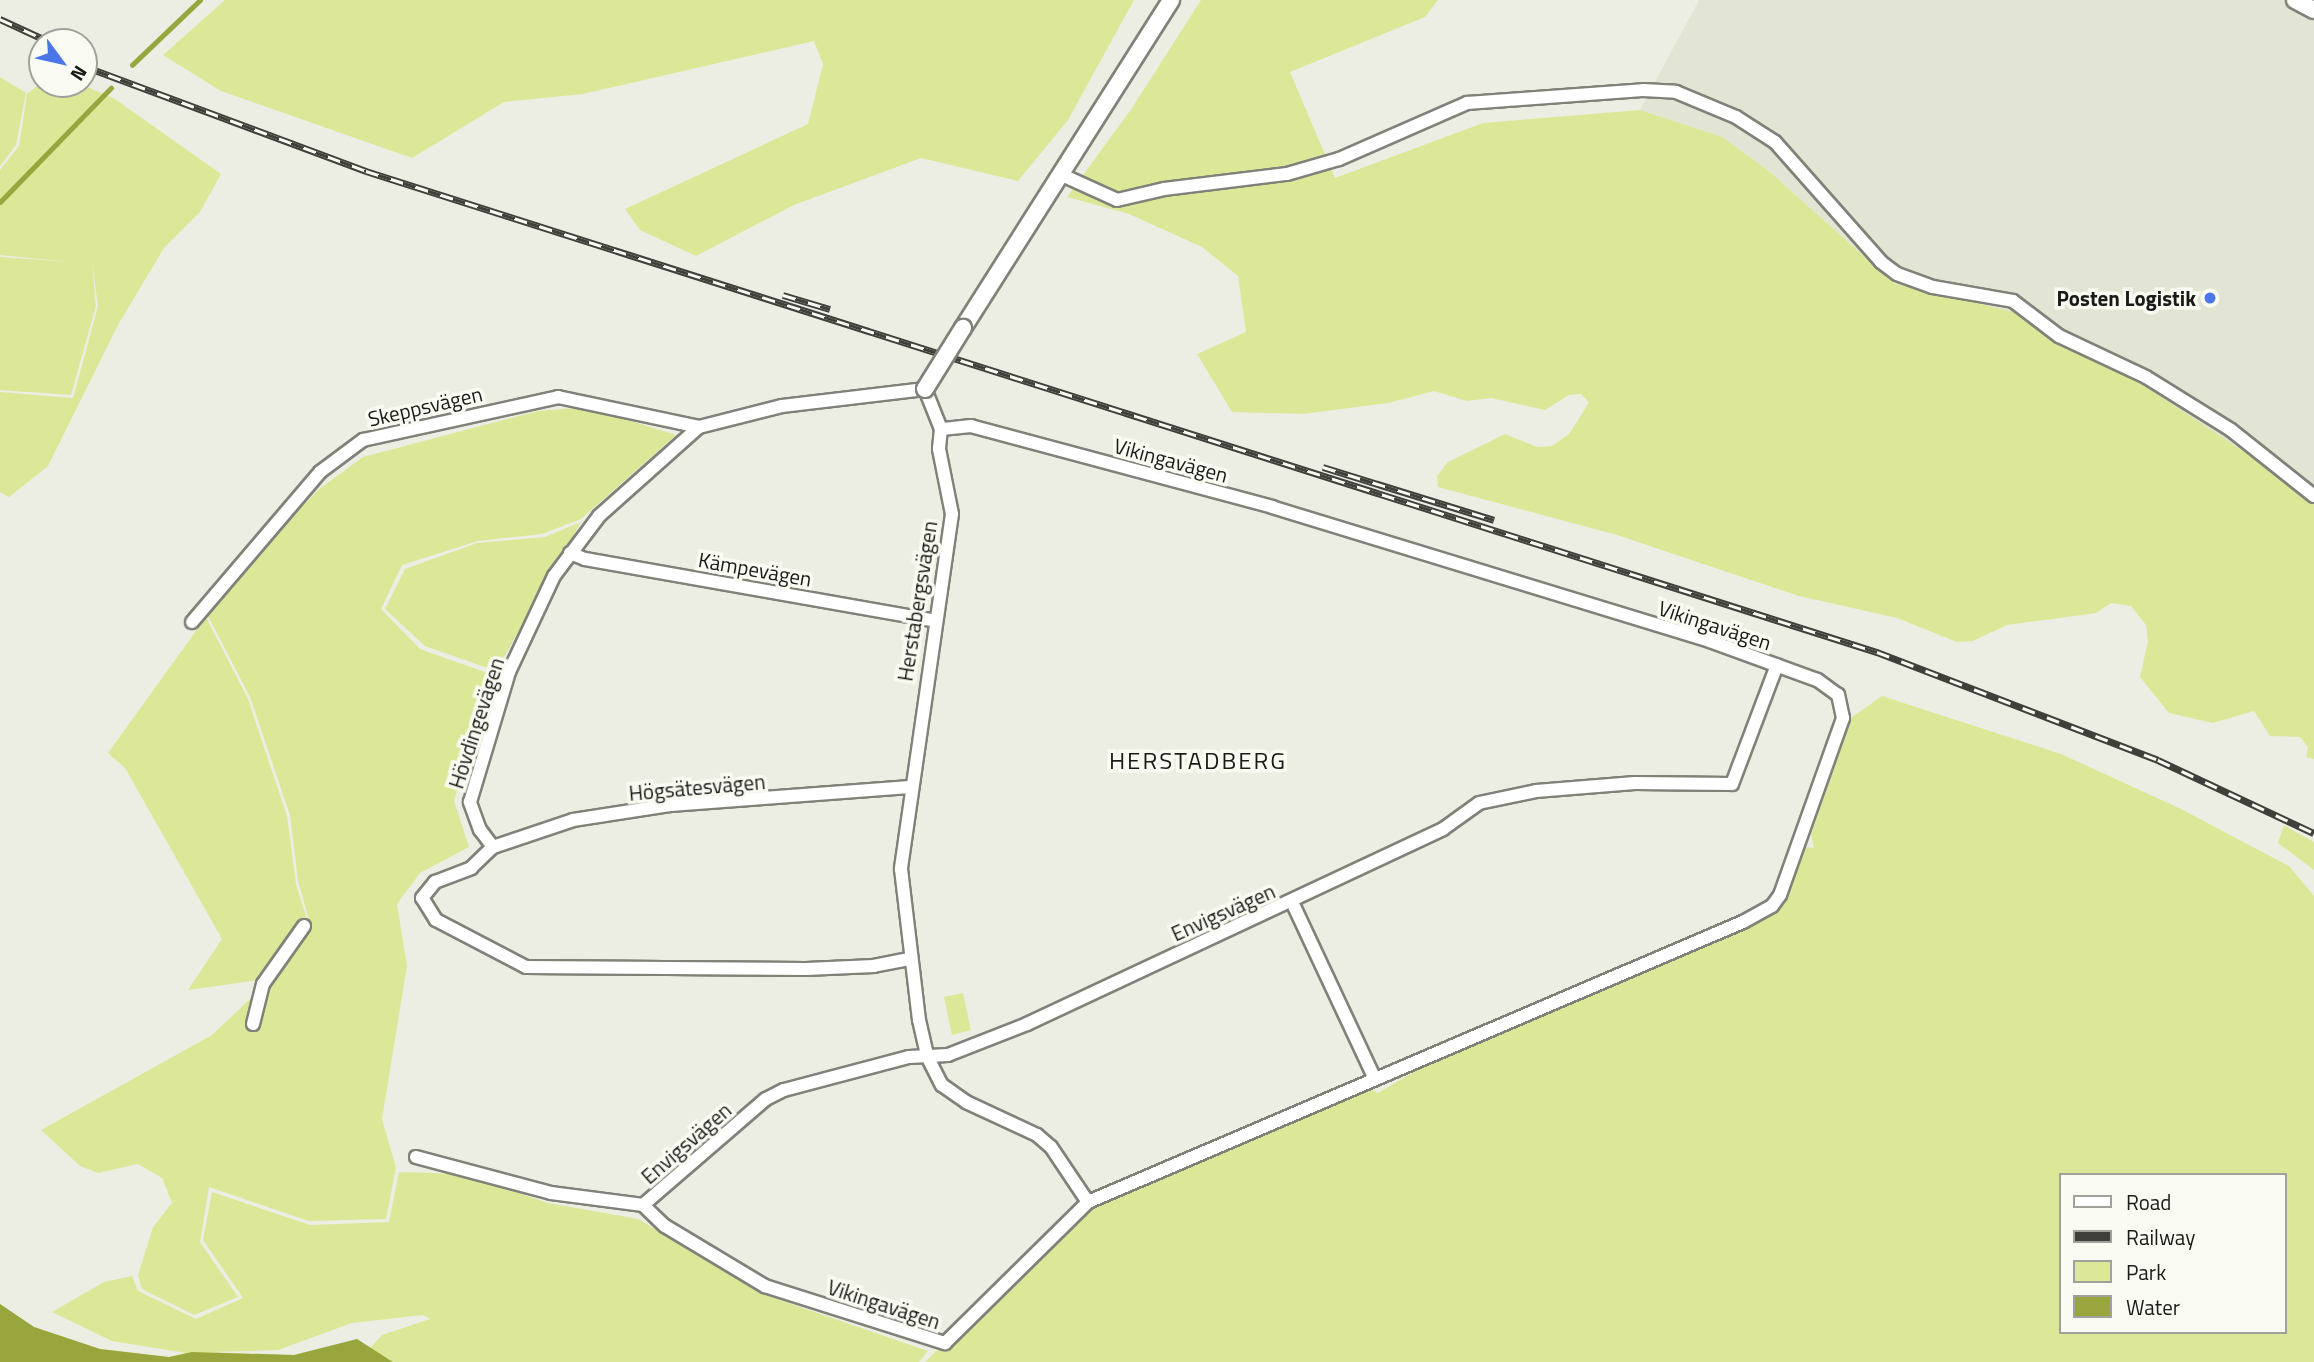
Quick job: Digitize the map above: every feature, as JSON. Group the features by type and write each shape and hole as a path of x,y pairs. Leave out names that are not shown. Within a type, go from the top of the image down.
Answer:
{"street":[{"path":"699,427 782,407 925,389 1171,0"},
{"path":"2295,0 2314,10"},
{"path":"1062,175 1117,200 1164,189 1287,174 1350,155 1467,103 1643,90 1676,92 1737,117 1775,142 1881,262 1897,274 1933,287 2013,301 2059,336 2146,377 2220,423 2314,496"},
{"name":"Herstabergsvägen","path":"925,389 942,429 939,449 952,514 909,787 901,869 909,959 927,1056 950,1093 1037,1135 1051,1147 1088,1202"},
{"name":"Skeppsvägen","path":"192,622 320,472 363,440 558,397 699,427"},
{"name":"Vikingavägen","path":"643,1205 665,1226 765,1286 945,1343 1088,1202 1772,906 1843,718 1838,695 1829,687 1777,666 1273,507 993,431 971,426 942,429"},
{"name":"Hövdingevägen","path":"493,847 480,830 470,802 509,672 570,553 607,508 684,445 699,427"},
{"name":"Kämpevägen","path":"570,553 585,559 935,621"},
{"name":"Envigsvägen","path":"643,1205 766,1099 784,1090 927,1056 948,1055 1027,1024 1443,829 1479,803 1501,797 1635,783 1732,784 1777,666"},
{"name":"Högsätesvägen","path":"493,847 573,820 670,806 909,787"},
{"path":"493,847 471,867 435,882 422,898 436,920 526,967 806,969 874,966 909,959"},
{"path":"1292,902 1375,1079"},
{"path":"253,1024 263,984 304,926"},
{"path":"416,1157 551,1194 643,1205"}],"shaded area":[{"path":"1699,0 2314,0 2314,503 2105,360 2014,312 1895,284 1770,172 1722,138 1640,110"}],"green space":[{"path":"225,0 1134,0 1068,120 1018,181 921,158 794,205 696,256 640,230 625,209 808,124 823,64 814,41 583,94 504,102 412,158 221,91 163,55"},
{"path":"1201,0 1438,0 1425,17 1290,72 1335,178 1483,123 1640,110 1722,137 1770,172 1895,284 2014,312 2105,360 2255,459 2314,503 2314,759 2306,757 2308,747 2300,737 2270,736 2254,711 2213,723 2169,713 2140,677 2148,641 2146,625 2131,606 2111,603 2096,613 2007,625 1973,641 1957,642 1897,618 1799,596 1617,535 1438,487 1437,476 1448,462 1505,434 1537,447 1552,446 1569,434 1589,402 1581,394 1569,395 1545,410 1491,398 1467,401 1434,391 1388,403 1303,414 1232,412 1197,354 1246,332 1238,276 1202,247 1129,214 1067,197 1132,108"},
{"path":"0,77 26,93 16,145 0,166"},
{"path":"98,92 115,99 221,174 200,212 164,248 118,325 48,466 9,497 0,492 0,392 73,398 98,306 92,263 96,306 71,395 0,390 0,257 71,262 0,255 0,170 19,146 27,94 28,98 98,98"},
{"path":"586,407 676,435 581,519 542,534 478,541 402,565 381,609 420,649 493,675 454,801 469,847 420,873 397,904 407,966 382,1119 396,1168 386,1219 309,1221 209,1187 200,1242 238,1297 194,1315 142,1289 138,1275 153,1227 172,1203 162,1178 138,1164 98,1173 80,1166 41,1130 212,1035 268,982 299,944 309,920 298,881 290,815 250,697 208,616 276,533 318,490 363,457 538,411"},
{"path":"581,522 496,671 425,646 385,609 405,569 477,543 545,537"},
{"path":"206,617 248,699 287,816 296,884 307,919 260,980 188,990 222,939 125,768 108,753"},
{"path":"1882,696 2061,754 2179,808 2289,866 2314,896 2314,1362 925,1362 1091,1200 1369,1088 1378,1093 1426,1065 1768,918 1780,906 1800,855 1807,847 1814,848 1811,834 1852,717"},
{"path":"2284,825 2314,842 2314,870 2278,843"},
{"path":"963,993 971,1030 952,1035 944,997"},
{"path":"399,1172 462,1174 548,1203 638,1219 774,1298 928,1351 919,1362 393,1362 370,1348 382,1335 430,1319 423,1315 352,1323 278,1350 210,1352 294,1355 334,1345 324,1355 41,1362 0,1304 34,1327 100,1349 169,1357 186,1353 112,1341 52,1312 104,1282 132,1276 138,1291 196,1319 243,1298 203,1240 212,1192 310,1225 389,1222"}],"water":[{"path":"0,1304 34,1327 100,1349 169,1357 192,1352 294,1355 357,1339 393,1362 0,1362"}],"waterway":[{"path":"132,65 200,0"},
{"path":"0,202 111,88"}],"railway":[{"path":"0,19 28,32"},
{"path":"98,71 366,171 1877,652 2158,760 2314,833"},
{"path":"783,295 830,309"},
{"path":"1323,467 1494,520"}],"place":[{"name":"Posten Logistik","path":"2210,298"}],"district":[{"name":"HERSTADBERG","path":"1198,761"}]}
